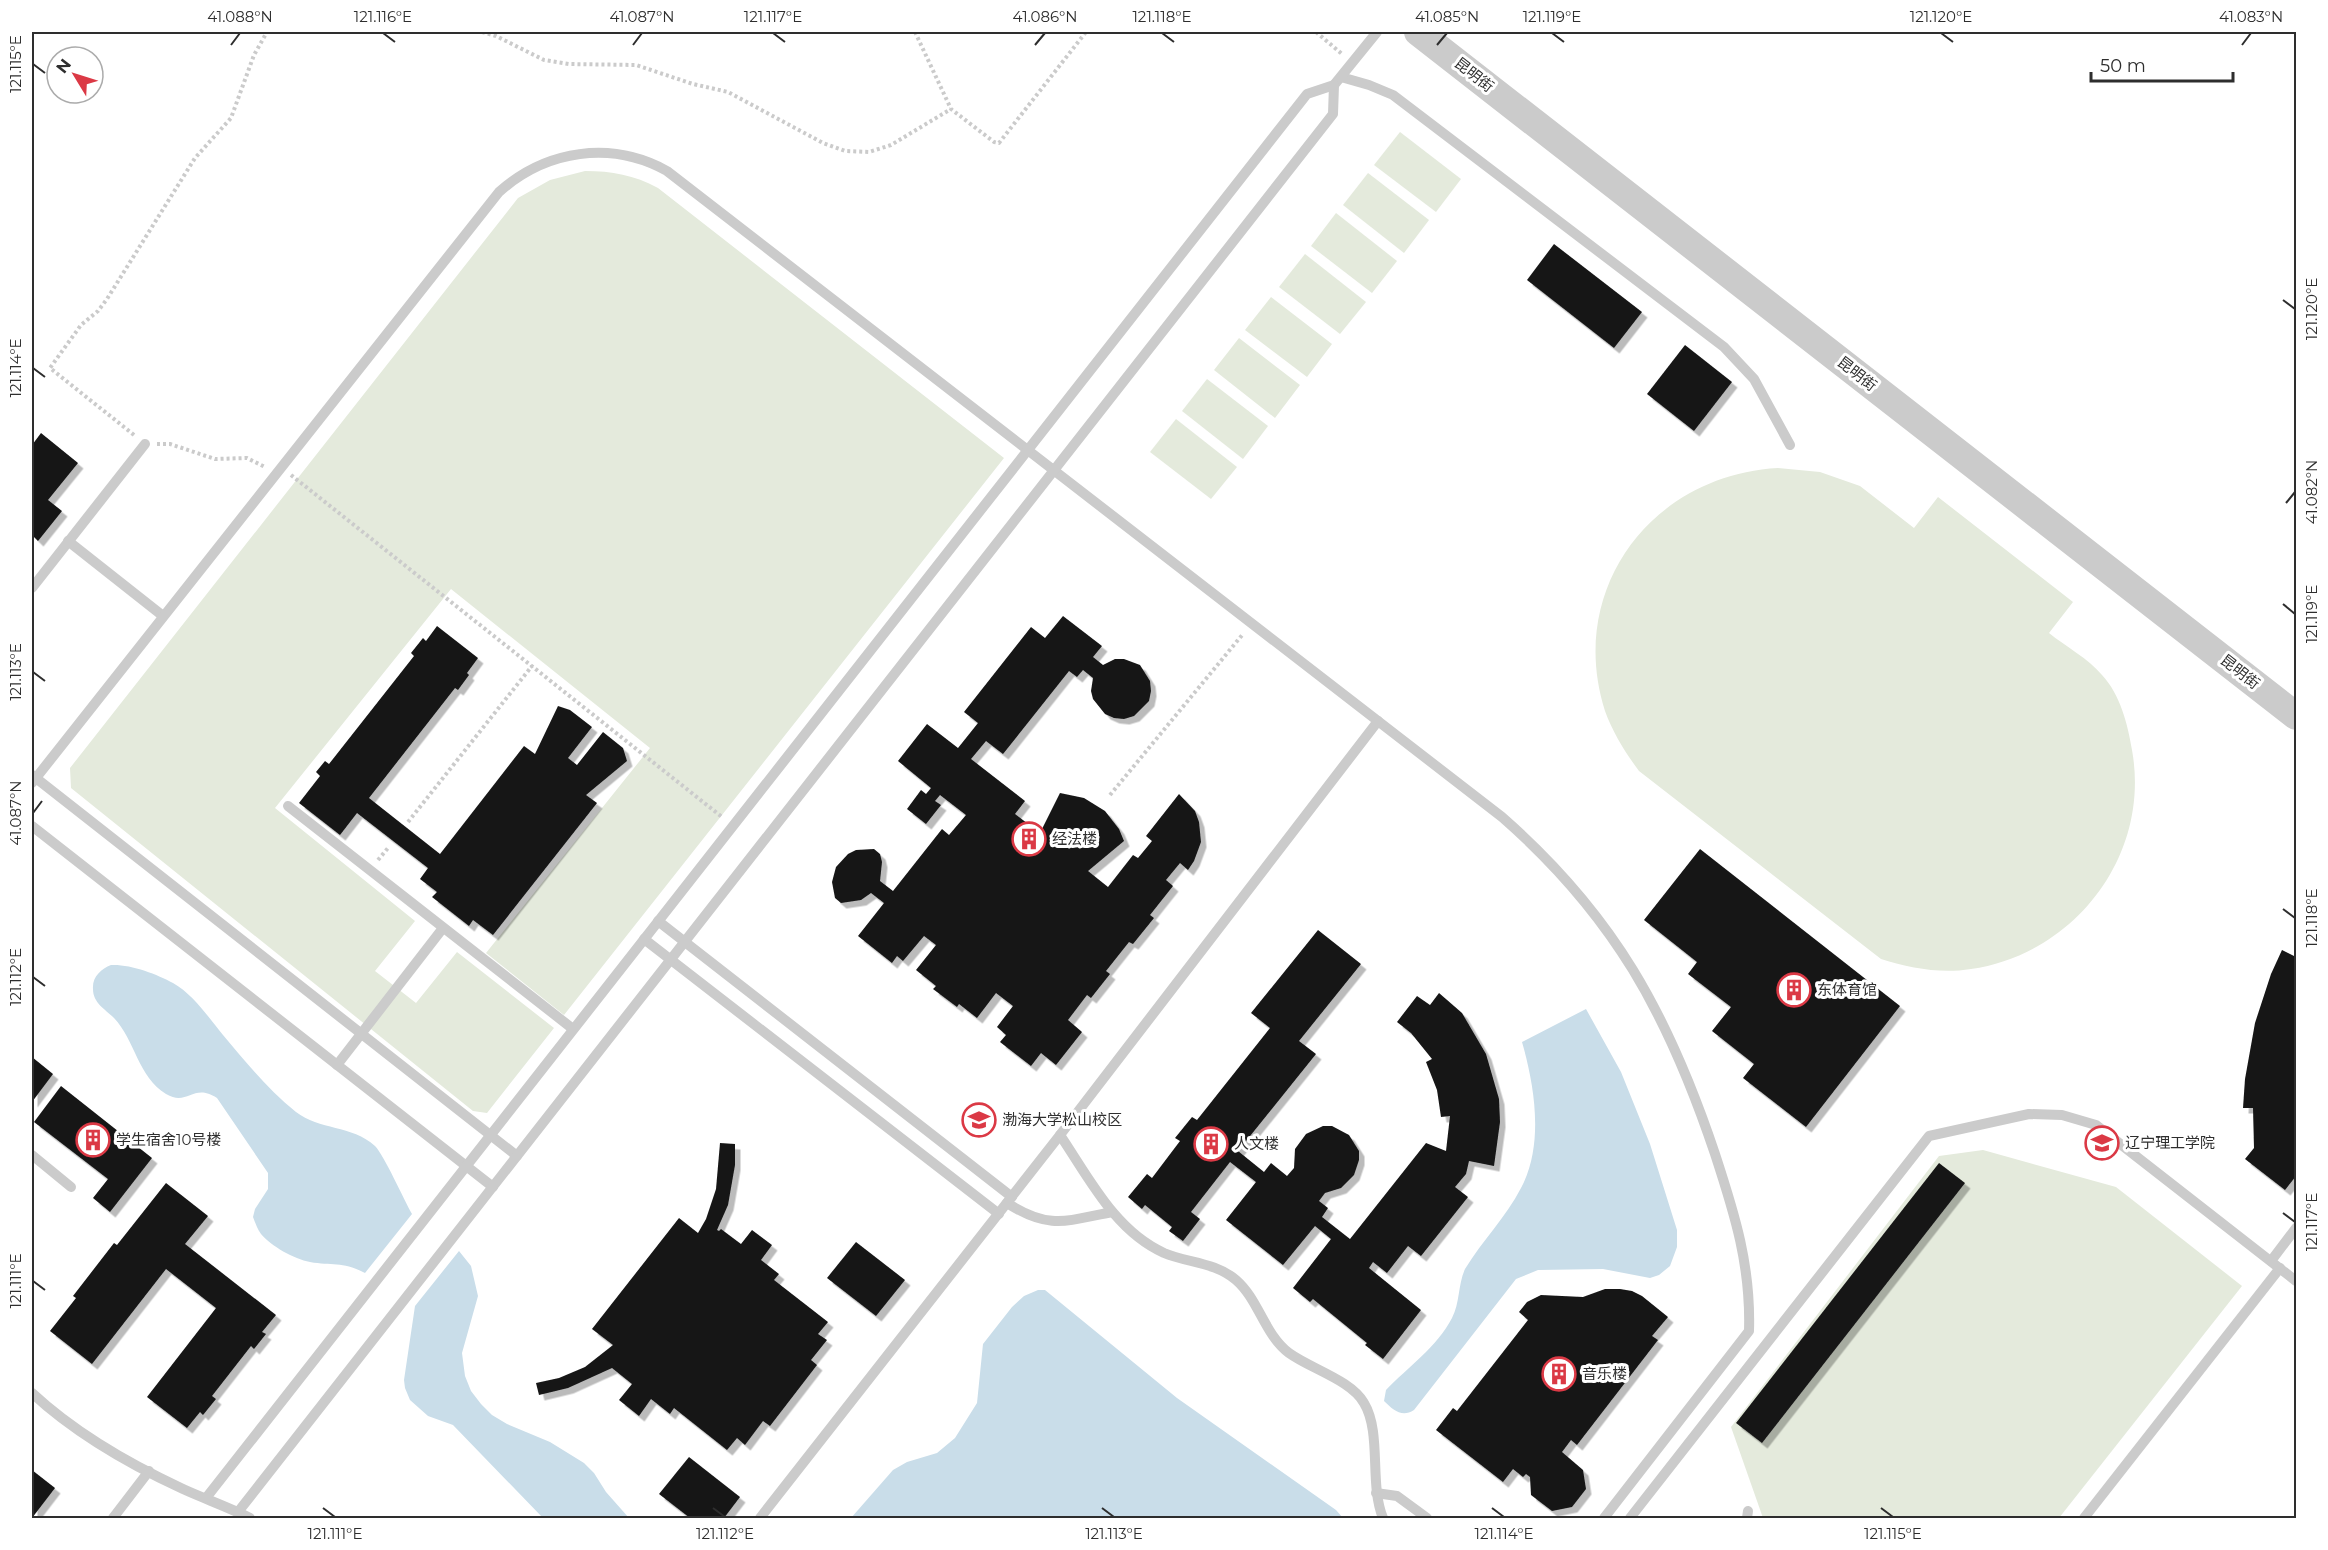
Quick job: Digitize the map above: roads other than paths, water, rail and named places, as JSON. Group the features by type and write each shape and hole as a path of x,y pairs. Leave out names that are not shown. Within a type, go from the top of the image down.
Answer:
{"street":[{"name":"昆明街","path":"1418,32 2296,716"}],"lane":[{"path":"206,1498 1306,94 1337,81 1377,32"},
{"path":"1337,81 1369,85 1393,95 1724,347 1754,379 1790,445"},
{"path":"238,1512 1333,114 1337,81"},
{"path":"517,1156 33,779 499,192 512,180 542,163 567,156 595,153 641,159 667,171 1493,810 1553,864 1598,916 1635,971 1669,1036 1701,1113 1735,1214 1746,1261 1750,1308 1749,1331 1604,1518"},
{"path":"32,588 145,444"},
{"path":"68,541 163,616"},
{"path":"760,1518 999,1214 1378,721"},
{"path":"288,806 573,1029"},
{"path":"32,826 493,1187"},
{"path":"658,921 1022,1212 1038,1219 1056,1222 1112,1212"},
{"path":"336,1065 443,928"},
{"path":"644,939 999,1214"},
{"path":"1630,1518 1929,1136 2028,1114 2062,1115 2096,1125 2275,1264 2295,1277"},
{"path":"1060,1135 1112,1212 1142,1239 1162,1252 1215,1266 1235,1279 1250,1295 1273,1336 1284,1348 1357,1393 1368,1410 1372,1422 1376,1493 1383,1518"},
{"path":"32,1155 71,1187"},
{"path":"2084,1518 2275,1264 2296,1228"},
{"path":"32,1393 90,1437 149,1471 183,1489 250,1518"},
{"path":"113,1518 149,1471"},
{"path":"1376,1493 1397,1496 1426,1518"}],"water":[{"path":"111,965 143,970 180,988 200,1007 267,1085 296,1112 315,1122 356,1134 375,1146 412,1214 365,1273 344,1265 310,1262 297,1258 265,1239 253,1217 255,1209 268,1189 268,1173 217,1098 202,1092 180,1098 174,1097 166,1094 149,1078 121,1027 95,998 93,985 96,977"},
{"path":"1586,1009 1621,1072 1650,1144 1677,1230 1677,1247 1670,1266 1659,1275 1650,1278 1603,1269 1538,1270 1516,1279 1414,1410 1406,1413 1398,1412 1384,1401 1386,1390 1446,1328 1455,1312 1465,1269 1515,1199 1528,1171 1533,1153 1535,1116 1531,1078 1522,1042"},
{"path":"459,1251 471,1266 478,1296 462,1353 465,1376 471,1391 492,1415 507,1424 550,1442 584,1463 629,1518 543,1518 453,1425 428,1416 410,1400 404,1380 415,1306"},
{"path":"1038,1290 1045,1290 1177,1398 1336,1510 1343,1518 851,1518 893,1470 907,1462 937,1453 955,1438 977,1403 983,1344 1012,1307 1024,1296"}],"place":[{"name":"经法楼","path":"1029,839"},
{"name":"东体育馆","path":"1794,990"},
{"name":"渤海大学松山校区","path":"979,1120"},
{"name":"学生宿舍10号楼","path":"93,1140"},
{"name":"辽宁理工学院","path":"2102,1143"},
{"name":"人文楼","path":"1211,1144"},
{"name":"音乐楼","path":"1559,1374"}]}
